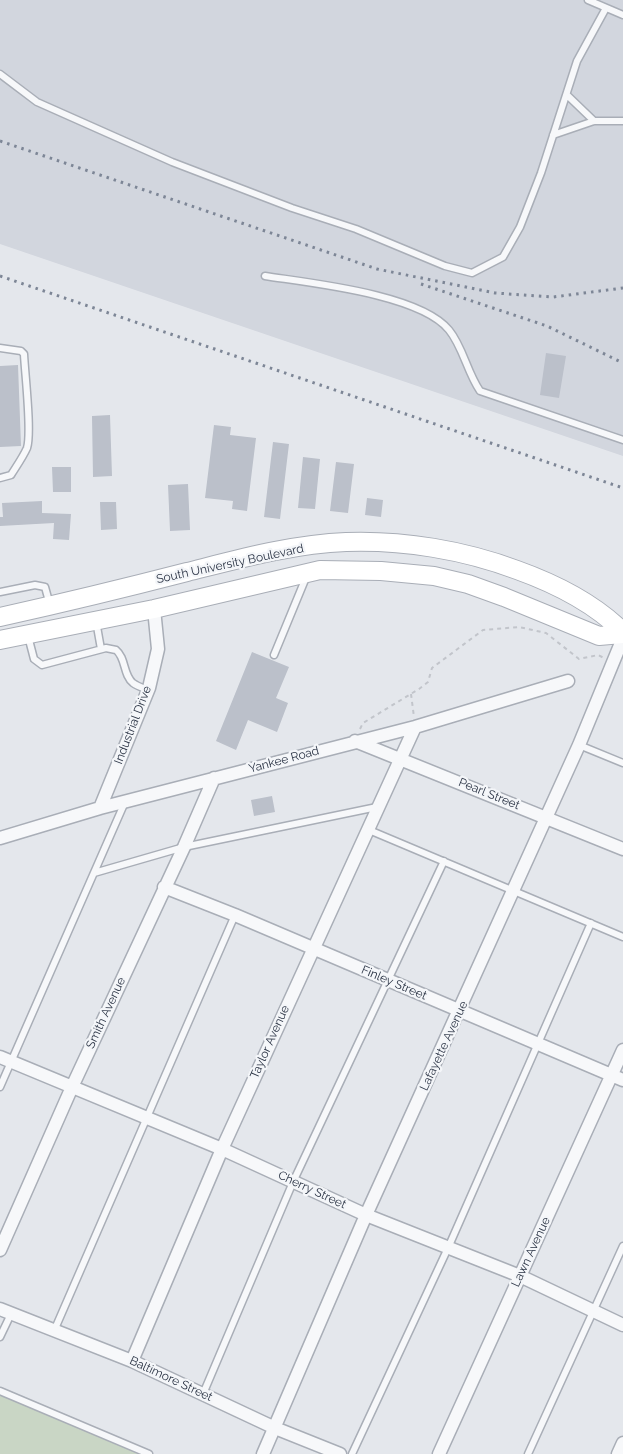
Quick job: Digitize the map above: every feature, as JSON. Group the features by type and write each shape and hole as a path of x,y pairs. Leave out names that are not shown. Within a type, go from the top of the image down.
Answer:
{"street":[{"name":"South University Boulevard","path":"0,618 287,550 345,542 381,542 454,552 524,572 590,604 623,633"},
{"name":"South University Boulevard","path":"0,640 154,609 320,570 381,571 434,576 468,584 504,597 599,636 623,633"},
{"name":"Industrial Drive","path":"100,808 148,690 158,649 154,609"},
{"name":"Lafayette Avenue","path":"263,1454 366,1215 580,745 623,638"},
{"name":"Yankee Road","path":"0,838 125,801 415,727 568,681"},
{"name":"Taylor Avenue","path":"132,1361 222,1149 415,727"},
{"name":"Pearl Street","path":"355,741 623,849"},
{"name":"Smith Avenue","path":"0,1250 72,1087 184,847 214,778"},
{"name":"Finley Street","path":"164,888 235,915 617,1078"},
{"name":"Lawn Avenue","path":"439,1454 520,1276 617,1078 623,1050"},
{"name":"Cherry Street","path":"6,1060 222,1149 366,1215 520,1276 623,1325"},
{"name":"Baltimore Street","path":"6,1311 132,1361 275,1428 340,1454"},
{"path":"618,1454 623,1443"}],"lane":[{"path":"588,0 623,15"},
{"path":"0,74 37,102 172,162 292,208 356,229 445,266 472,273 502,257 520,227 554,135 577,61 606,8"},
{"path":"567,95 594,121"},
{"path":"554,135 594,121 623,121"},
{"path":"265,276 334,286 391,299 422,311 443,323 451,332 480,391 623,440"},
{"path":"0,348 21,351 24,354 28,426 27,447 23,455 11,475 0,478"},
{"path":"274,655 308,572"},
{"path":"0,592 35,585 45,587 50,606"},
{"path":"96,621 101,649"},
{"path":"28,634 34,659 42,665 101,649 109,648 118,651 130,679 134,684 148,690"},
{"path":"580,745 623,763"},
{"path":"0,1087 6,1060 94,873 125,801"},
{"path":"94,873 184,847 380,806"},
{"path":"368,830 623,937"},
{"path":"203,1394 293,1182 444,861"},
{"path":"54,1331 235,915"},
{"path":"352,1454 448,1248 536,1044 591,923"},
{"path":"528,1454 623,1246"},
{"path":"0,1338 6,1311"},
{"path":"0,1391 149,1454"}],"path":[{"path":"355,741 363,723 428,682 432,668 483,630 519,627 546,633 579,659 598,655 613,661"},
{"path":"411,694 415,727"}],"shaded area":[{"path":"0,0 623,0 623,456 0,244"}],"green space":[{"path":"0,1391 149,1454 0,1454"}],"building":[{"path":"546,353 566,356 559,398 540,395"},
{"path":"18,365 21,446 0,447 0,366"},
{"path":"110,415 112,476 93,477 92,416"},
{"path":"214,425 231,427 230,435 256,438 247,511 232,509 233,501 205,498"},
{"path":"273,442 289,444 280,519 264,517"},
{"path":"303,457 320,459 315,509 298,508"},
{"path":"336,462 354,464 348,513 330,511"},
{"path":"52,467 71,467 71,492 53,492"},
{"path":"188,484 190,530 170,531 168,485"},
{"path":"367,498 383,500 381,517 365,515"},
{"path":"42,501 42,513 71,514 69,540 53,539 54,523 0,526 0,517 3,517 2,503"},
{"path":"100,502 116,502 117,529 101,530"},
{"path":"252,652 289,667 276,698 288,703 277,732 248,720 236,750 216,741"},
{"path":"272,796 275,812 254,816 251,800"}],"railway":[{"path":"0,141 377,269 495,293 553,297 623,288"},
{"path":"0,276 623,488"},
{"path":"421,284 547,326 623,363"}]}
